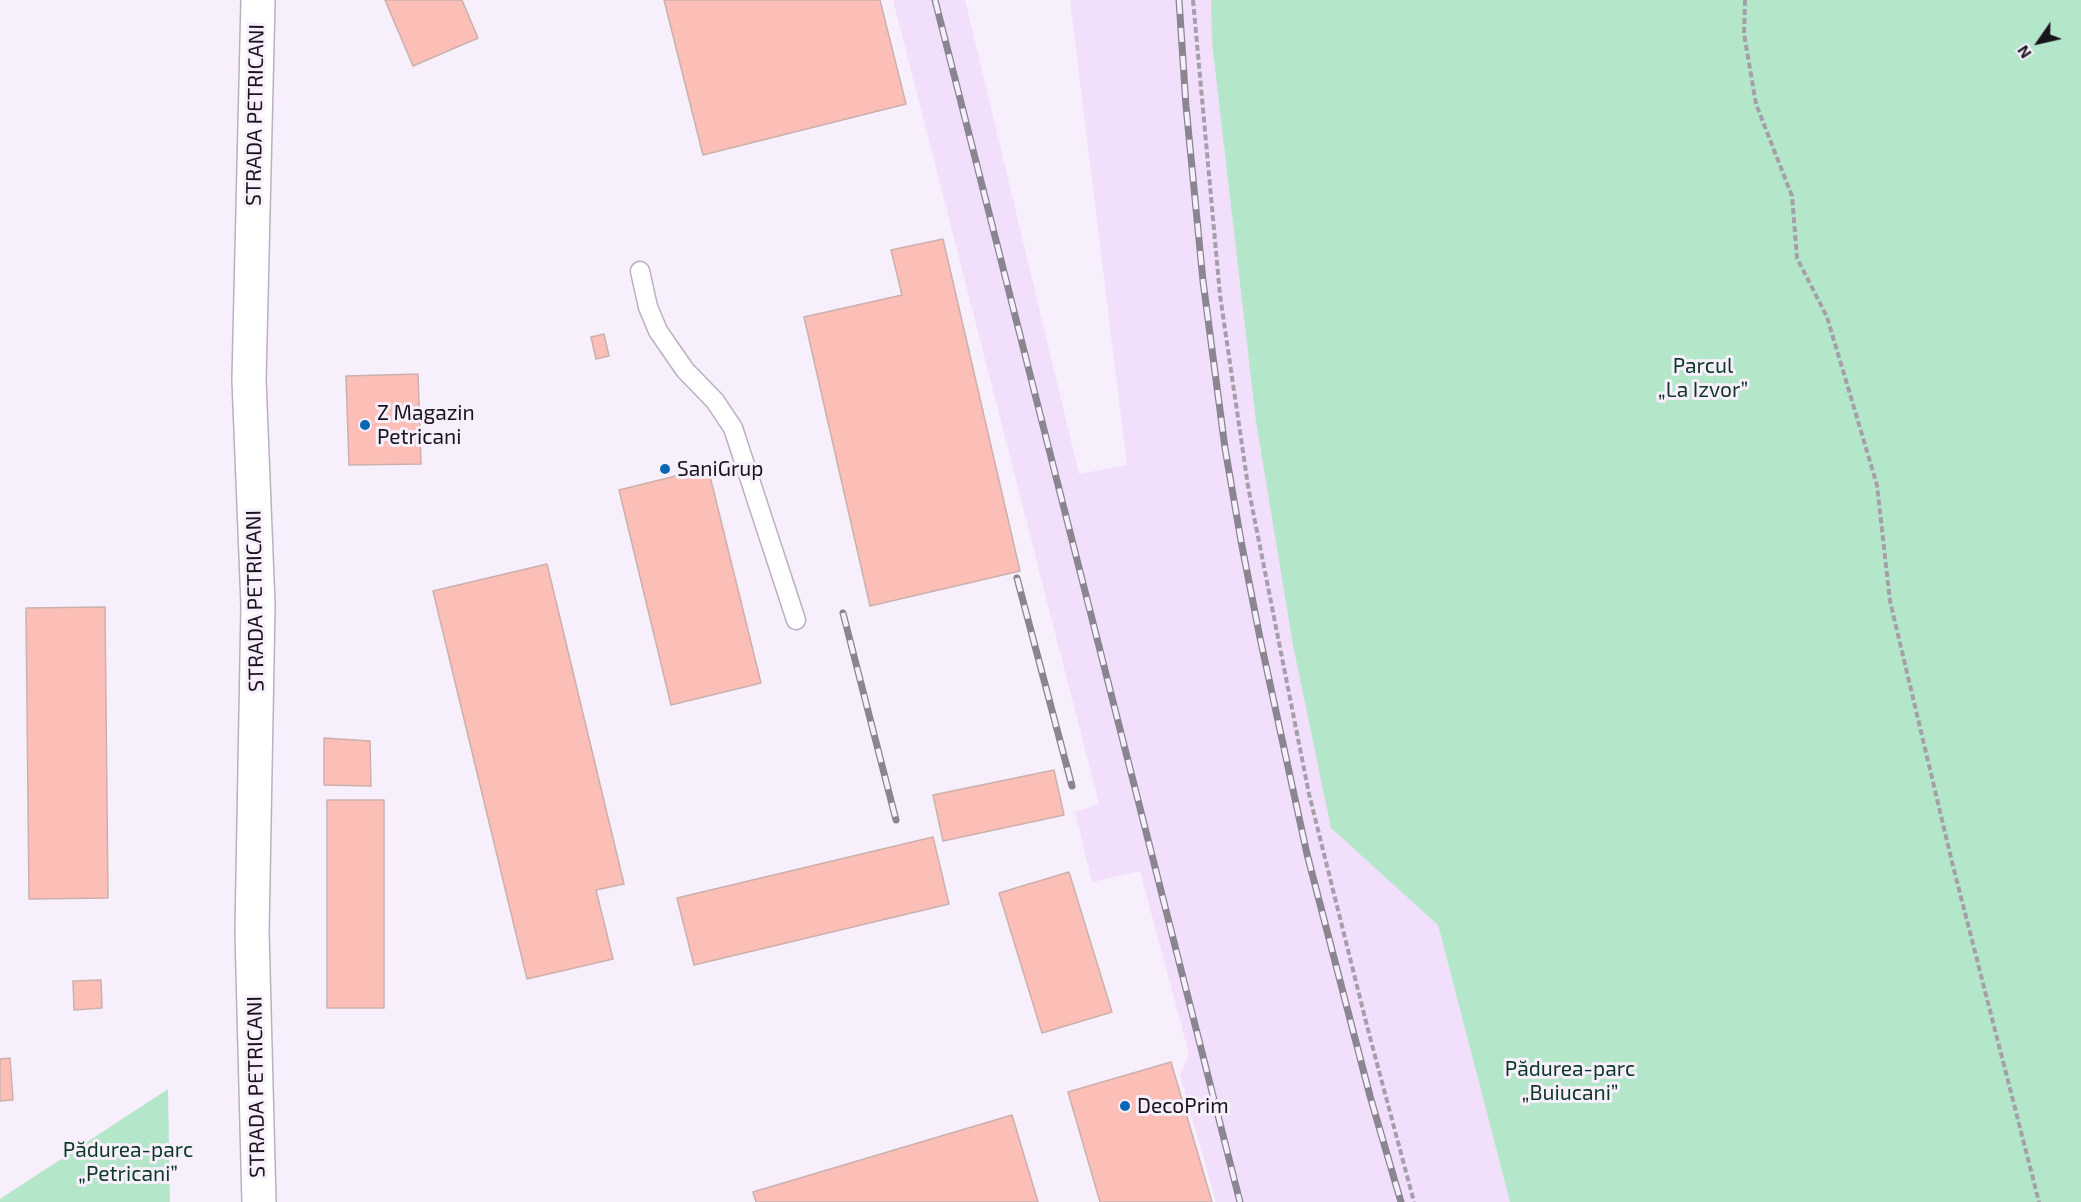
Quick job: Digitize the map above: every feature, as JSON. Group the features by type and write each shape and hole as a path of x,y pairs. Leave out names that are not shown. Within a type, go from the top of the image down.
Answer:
{"main road":[{"name":"STRADA PETRICANI","path":"258,0 249,380 258,605 252,932 259,1202"}],"lane":[{"path":"640,271 648,307 658,331 685,370 726,415 733,428 796,620"}],"path":[{"path":"1193,0 1220,295 1248,486 1309,794 1414,1202"},
{"path":"1745,0 1744,34 1756,104 1792,196 1797,258 1827,317 1878,485 1890,601 1952,862 2039,1202"}],"shaded area":[{"path":"893,0 965,0 1079,474 1127,465 1070,0 1283,0 1436,918 1510,1202 1216,1202 1180,1075 1189,1054 1140,871 1092,882 1075,812 1099,804"}],"green space":[{"name":"Parcul „La Izvor”","path":"1211,0 2081,0 2081,1202 1510,1202 1438,925 1331,828 1293,645 1256,421 1212,42"},
{"name":"Pădurea-parc „Petricani”","path":"168,1089 170,1202 0,1202 0,1199"}],"building":[{"path":"385,0 462,0 478,38 413,66"},
{"path":"664,0 880,0 906,104 703,155"},
{"path":"943,239 1020,571 870,606 804,317 902,295 891,250"},
{"path":"604,334 609,356 596,359 591,337"},
{"path":"418,374 421,464 349,465 346,376"},
{"path":"708,468 761,683 671,705 619,490"},
{"path":"547,564 624,884 596,890 613,959 527,979 433,591"},
{"path":"105,607 108,898 29,899 26,608"},
{"path":"324,738 370,741 371,786 324,785"},
{"path":"1054,770 1064,815 943,841 933,795"},
{"path":"327,800 384,800 384,1008 327,1008"},
{"path":"933,837 949,904 694,965 677,898"},
{"path":"1069,872 1112,1012 1042,1033 999,893"},
{"path":"101,980 102,1008 74,1010 73,981"},
{"path":"10,1058 13,1100 0,1101 0,1059"},
{"path":"1171,1062 1212,1202 1100,1202 1068,1092"},
{"path":"1012,1115 1038,1202 756,1202 753,1192"}],"railway":[{"path":"935,0 1240,1202"},
{"path":"1179,0 1186,106 1203,281 1225,448 1241,541 1307,854 1370,1096 1401,1202"},
{"path":"1017,578 1072,786"},
{"path":"843,613 896,820"}],"place":[{"name":"Z Magazin Petricani","path":"365,425"},
{"name":"SaniGrup","path":"665,469"},
{"name":"DecoPrim","path":"1125,1106"}],"park label":[{"name":"Pădurea-parc „Buiucani”","path":"1570,1081"}]}
